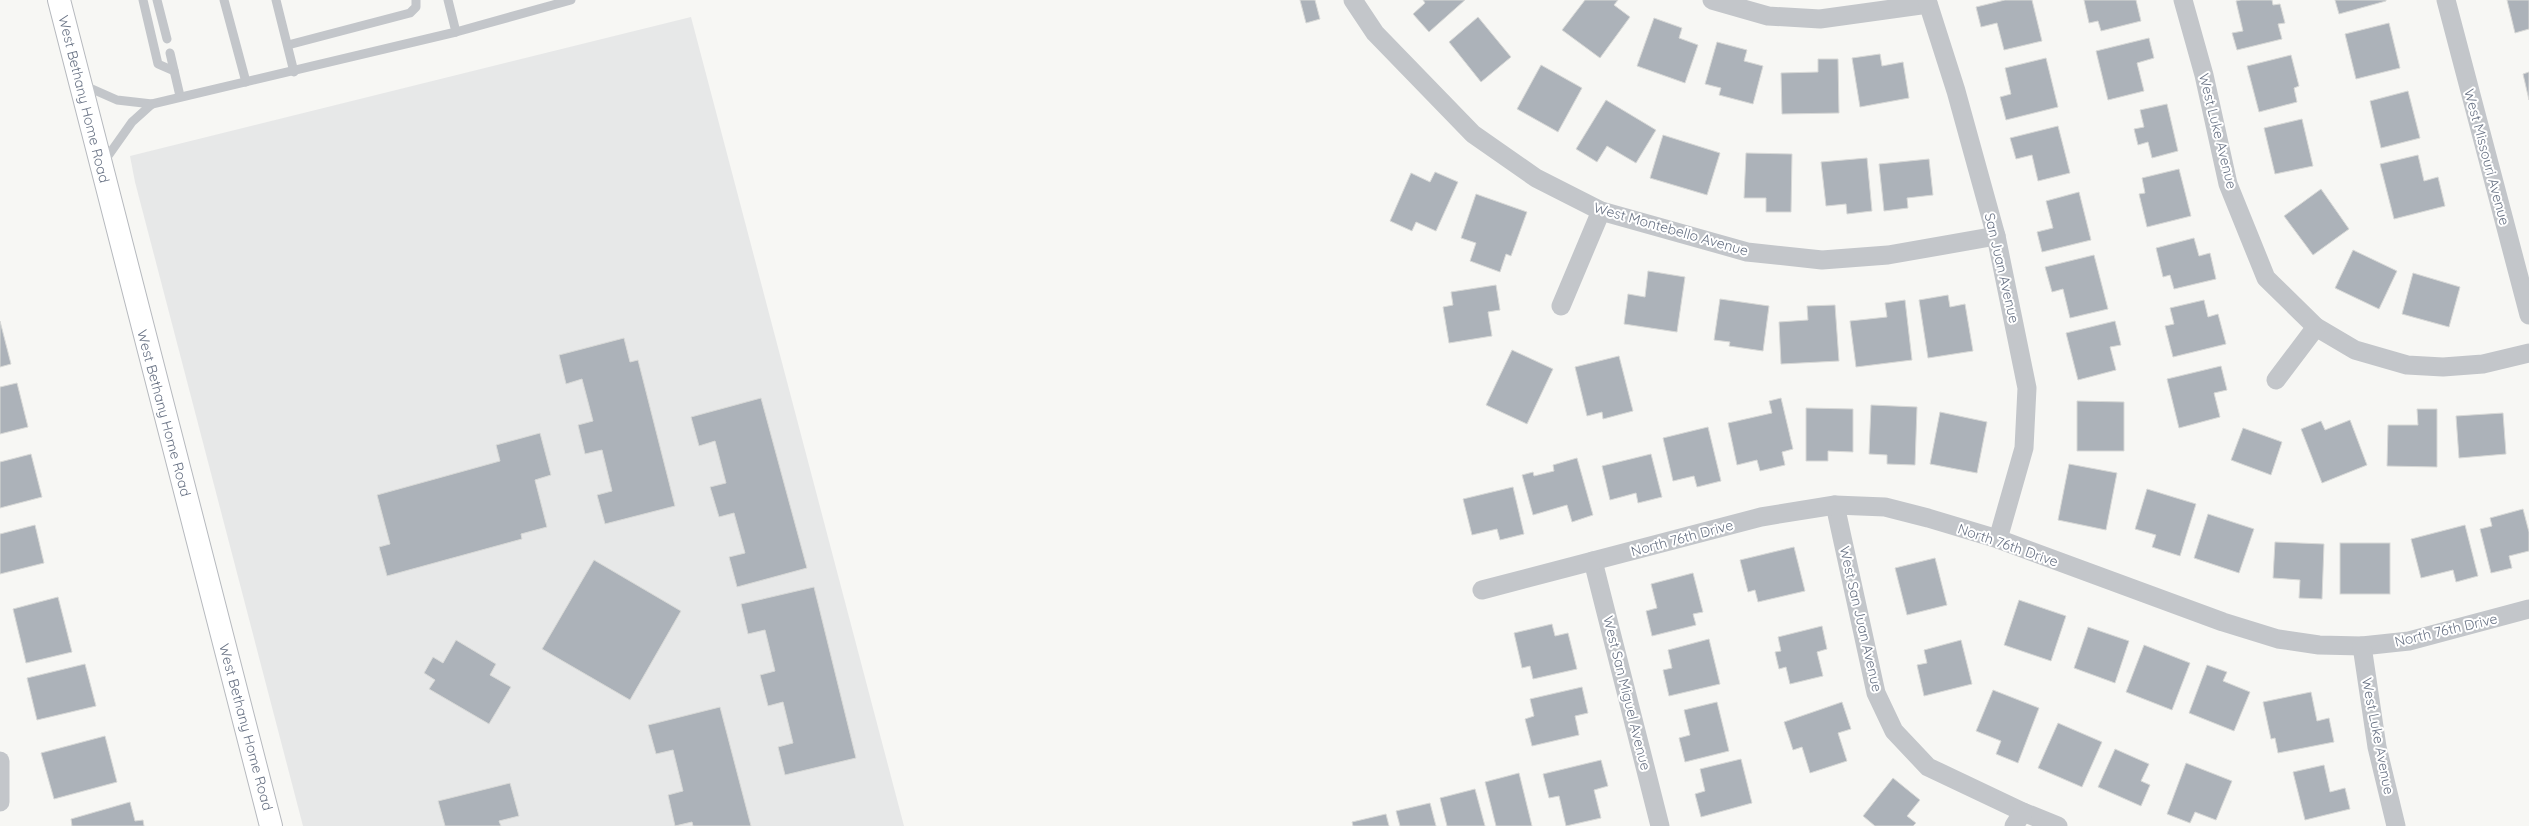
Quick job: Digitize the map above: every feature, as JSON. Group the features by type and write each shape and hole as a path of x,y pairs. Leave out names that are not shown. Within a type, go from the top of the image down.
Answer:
{"main road":[{"name":"West Bethany Home Road","path":"59,0 271,826"}],"street":[{"name":"West Montebello Avenue","path":"1352,0 1375,33 1473,134 1536,178 1601,211 1747,252 1822,260 1888,255 1996,236"},
{"path":"1712,0 1768,16 1820,19 1927,2"},
{"name":"West Luke Avenue","path":"2183,0 2204,75 2228,184 2266,278 2316,327 2355,350 2408,365 2443,367 2483,364 2529,353"},
{"name":"West Missouri Avenue","path":"2446,0 2529,315"},
{"name":"San Juan Avenue","path":"1927,2 1956,91 1996,236 2027,388 2024,448 1998,539"},
{"path":"1561,306 1601,211"},
{"path":"2276,380 2316,327"},
{"name":"North 76th Drive","path":"1482,590 1761,517 1835,505 1885,507 1998,539 2223,622 2278,639 2319,645 2362,646 2409,641 2529,609"},
{"name":"West San Juan Avenue","path":"1835,505 1876,693 1894,731 1928,767 2018,819 2058,826"},
{"name":"West San Miguel Avenue","path":"1593,561 1660,826"},
{"name":"West Luke Avenue","path":"2362,646 2377,747 2396,826"},
{"path":"0,761 0,802"}],"lane":[{"path":"143,0 158,64 174,71"},
{"path":"157,0 166,39"},
{"path":"224,0 246,82"},
{"path":"276,0 294,72"},
{"path":"288,45 410,13 416,7 416,0"},
{"path":"448,0 456,32"},
{"path":"80,84 117,100 152,104 180,96 294,72 456,32 571,0"},
{"path":"170,53 180,96"},
{"path":"101,167 132,122 152,104"}],"shaded area":[{"path":"691,17 904,826 303,826 135,182 130,156"}],"building":[{"path":"1300,0 1315,0 1320,19 1306,23"},
{"path":"1423,0 1465,0 1429,32 1413,14 1425,3"},
{"path":"1585,0 1618,0 1614,5 1630,17 1600,58 1562,30"},
{"path":"2005,0 2032,0 2042,41 2004,50 1997,23 1981,27 1976,7"},
{"path":"2084,0 2136,0 2141,21 2101,31 2098,21 2089,23"},
{"path":"2272,0 2273,5 2280,4 2285,23 2278,24 2282,39 2237,50 2232,33 2243,31 2236,1"},
{"path":"2335,0 2386,0 2386,1 2339,14"},
{"path":"2507,0 2529,0 2529,29 2515,33"},
{"path":"1478,17 1511,57 1481,82 1449,42"},
{"path":"1654,18 1682,28 1679,38 1698,45 1685,83 1637,66"},
{"path":"2389,23 2400,68 2356,79 2345,34"},
{"path":"2149,38 2154,58 2137,63 2144,91 2108,100 2096,51"},
{"path":"1717,42 1747,50 1744,61 1763,66 1753,104 1719,95 1721,88 1705,84"},
{"path":"1880,54 1882,66 1903,62 1909,98 1860,107 1852,58"},
{"path":"2291,55 2299,86 2294,88 2297,102 2259,112 2247,66"},
{"path":"2046,58 2058,107 2006,120 2000,97 2011,94 2005,68"},
{"path":"1818,59 1838,59 1839,113 1782,114 1781,73 1818,72"},
{"path":"1541,65 1582,88 1558,132 1517,109"},
{"path":"2529,72 2529,100 2523,74"},
{"path":"2408,91 2420,138 2381,148 2370,101"},
{"path":"1606,100 1656,130 1636,163 1607,146 1597,162 1576,149"},
{"path":"2167,104 2178,151 2152,158 2148,142 2138,145 2134,129 2144,127 2140,110"},
{"path":"2302,119 2313,166 2275,174 2264,128"},
{"path":"2058,126 2070,173 2038,181 2032,155 2016,159 2010,138"},
{"path":"1663,135 1720,153 1707,195 1650,178"},
{"path":"1746,153 1792,154 1791,212 1766,212 1766,198 1744,198"},
{"path":"2418,155 2424,181 2438,177 2445,206 2394,219 2380,164"},
{"path":"1867,158 1872,211 1847,214 1846,204 1826,206 1821,162"},
{"path":"1929,159 1933,195 1907,198 1908,208 1884,211 1879,164"},
{"path":"2179,169 2191,216 2147,227 2139,194 2145,193 2142,178"},
{"path":"1435,172 1458,182 1436,231 1416,222 1412,231 1390,221 1411,173 1430,182"},
{"path":"2321,189 2349,229 2313,255 2284,216"},
{"path":"2079,192 2091,240 2042,252 2037,232 2053,228 2046,201"},
{"path":"1476,194 1527,212 1511,256 1506,254 1500,272 1470,261 1476,243 1461,238"},
{"path":"2194,238 2199,256 2210,253 2216,279 2174,289 2170,275 2163,277 2156,248"},
{"path":"2353,250 2397,271 2379,309 2335,288"},
{"path":"2094,255 2108,309 2070,318 2063,289 2052,292 2045,267"},
{"path":"1648,271 1685,277 1677,332 1624,324 1628,294 1645,297"},
{"path":"2413,273 2460,287 2449,327 2402,314"},
{"path":"1496,285 1500,310 1488,312 1492,336 1449,343 1443,307 1453,305 1451,292"},
{"path":"1948,295 1950,307 1965,304 1973,351 1928,358 1919,300"},
{"path":"1720,299 1769,306 1763,351 1729,346 1730,342 1714,340"},
{"path":"1905,300 1912,360 1856,367 1850,321 1887,317 1885,303"},
{"path":"2204,300 2208,317 2218,314 2226,344 2173,357 2165,326 2174,324 2170,308"},
{"path":"1835,305 1839,361 1781,364 1779,322 1808,320 1807,306"},
{"path":"0,321 11,364 0,367"},
{"path":"2115,321 2121,345 2110,347 2116,370 2078,380 2066,333"},
{"path":"624,338 630,362 638,360 675,506 605,524 597,495 612,491 602,450 585,454 578,425 593,421 582,379 566,384 559,355"},
{"path":"1512,350 1553,369 1527,424 1486,405"},
{"path":"1619,356 1633,411 1603,419 1602,412 1587,416 1575,367"},
{"path":"2221,366 2227,390 2214,393 2220,417 2179,428 2167,379"},
{"path":"17,383 28,427 0,434 0,387"},
{"path":"761,398 807,568 737,587 729,557 745,553 734,513 719,517 710,487 726,483 715,441 699,446 691,417"},
{"path":"1781,398 1793,449 1782,452 1785,465 1760,471 1757,460 1737,465 1728,423 1772,413 1769,401"},
{"path":"2077,401 2124,402 2124,451 2077,451"},
{"path":"1871,405 1917,407 1915,465 1887,464 1887,455 1869,454"},
{"path":"1806,408 1853,409 1853,452 1828,451 1828,461 1806,461"},
{"path":"2417,409 2437,409 2437,467 2387,466 2388,425 2418,425"},
{"path":"1940,412 1987,422 1977,473 1930,464"},
{"path":"2503,413 2506,454 2459,458 2456,416"},
{"path":"2350,420 2367,465 2322,483 2301,429 2321,421 2325,430"},
{"path":"1708,427 1721,481 1697,487 1694,476 1673,481 1663,438"},
{"path":"2243,428 2282,442 2271,475 2231,460"},
{"path":"540,433 551,475 535,480 547,527 521,534 522,539 387,576 379,547 390,544 377,495 500,461 496,445"},
{"path":"31,454 42,497 0,508 0,462"},
{"path":"1651,454 1662,497 1638,503 1636,493 1610,500 1602,466"},
{"path":"1577,458 1593,515 1572,522 1567,505 1533,515 1522,475 1533,472 1534,476 1554,471 1553,465"},
{"path":"2069,464 2117,473 2106,530 2058,520"},
{"path":"1513,487 1524,534 1500,540 1497,529 1472,535 1463,499"},
{"path":"2147,489 2196,504 2180,556 2152,547 2156,535 2135,529"},
{"path":"2523,509 2529,532 2529,551 2509,556 2512,568 2491,573 2480,529 2492,526 2490,518"},
{"path":"2208,514 2254,529 2239,573 2194,558"},
{"path":"35,525 44,563 0,574 0,534"},
{"path":"2465,525 2478,576 2456,582 2453,570 2421,578 2411,539"},
{"path":"2275,542 2324,544 2322,599 2299,598 2300,580 2273,578"},
{"path":"2340,543 2390,543 2390,594 2340,594"},
{"path":"1794,547 1805,591 1758,602 1755,590 1748,592 1740,560"},
{"path":"1935,558 1947,605 1907,615 1895,568"},
{"path":"594,560 681,611 630,700 542,649"},
{"path":"1693,573 1703,612 1693,614 1696,625 1652,636 1646,611 1657,608 1651,584"},
{"path":"814,587 856,758 785,775 778,747 793,743 783,702 768,706 760,675 775,671 765,630 748,634 741,604"},
{"path":"58,597 72,652 26,663 13,609"},
{"path":"2019,600 2066,616 2051,661 2004,645"},
{"path":"1552,624 1555,636 1568,633 1577,669 1533,679 1530,666 1522,668 1514,633"},
{"path":"1822,626 1827,649 1817,652 1823,676 1790,684 1786,667 1779,669 1775,652 1781,651 1778,637"},
{"path":"2088,627 2129,641 2115,683 2074,668"},
{"path":"1709,639 1720,684 1669,696 1663,670 1672,668 1668,650"},
{"path":"456,640 496,664 490,675 511,687 489,724 429,689 435,680 424,673 433,657 443,663"},
{"path":"1961,640 1972,684 1924,696 1917,665 1927,663 1924,650"},
{"path":"2144,645 2190,663 2172,710 2126,692"},
{"path":"85,664 96,706 37,720 27,678"},
{"path":"2207,665 2227,672 2223,681 2250,692 2234,731 2189,713"},
{"path":"1582,687 1588,713 1575,716 1579,735 1532,746 1525,719 1534,716 1530,699"},
{"path":"1993,690 2039,708 2018,763 1996,754 2001,741 1976,731"},
{"path":"2311,692 2317,721 2329,718 2334,742 2278,753 2275,738 2271,739 2263,702"},
{"path":"1717,702 1729,751 1685,762 1679,738 1690,735 1684,710"},
{"path":"1842,702 1851,729 1838,733 1847,761 1810,773 1802,747 1793,750 1784,722"},
{"path":"720,707 751,826 693,826 692,822 675,826 668,795 683,791 673,750 656,754 648,725"},
{"path":"2058,723 2102,742 2082,787 2038,768"},
{"path":"105,736 117,782 54,799 41,753"},
{"path":"2115,749 2149,764 2141,781 2150,785 2141,806 2098,787"},
{"path":"1741,759 1752,803 1701,817 1695,794 1705,791 1700,769"},
{"path":"1601,760 1608,786 1594,790 1601,818 1566,826 1559,796 1549,798 1543,774"},
{"path":"2186,763 2232,781 2216,820 2195,812 2190,823 2167,814"},
{"path":"2324,765 2330,792 2345,788 2350,809 2305,820 2293,772"},
{"path":"1519,773 1532,826 1496,826 1485,782"},
{"path":"1893,778 1920,800 1907,816 1916,823 1913,826 1875,826 1863,816"},
{"path":"510,783 519,816 499,821 501,826 445,826 438,801"},
{"path":"1475,789 1485,826 1447,826 1440,798"},
{"path":"130,802 135,821 143,820 144,826 72,826 71,819"},
{"path":"1430,803 1436,826 1400,826 1396,811"},
{"path":"1386,814 1389,826 1353,826 1352,822"}]}
